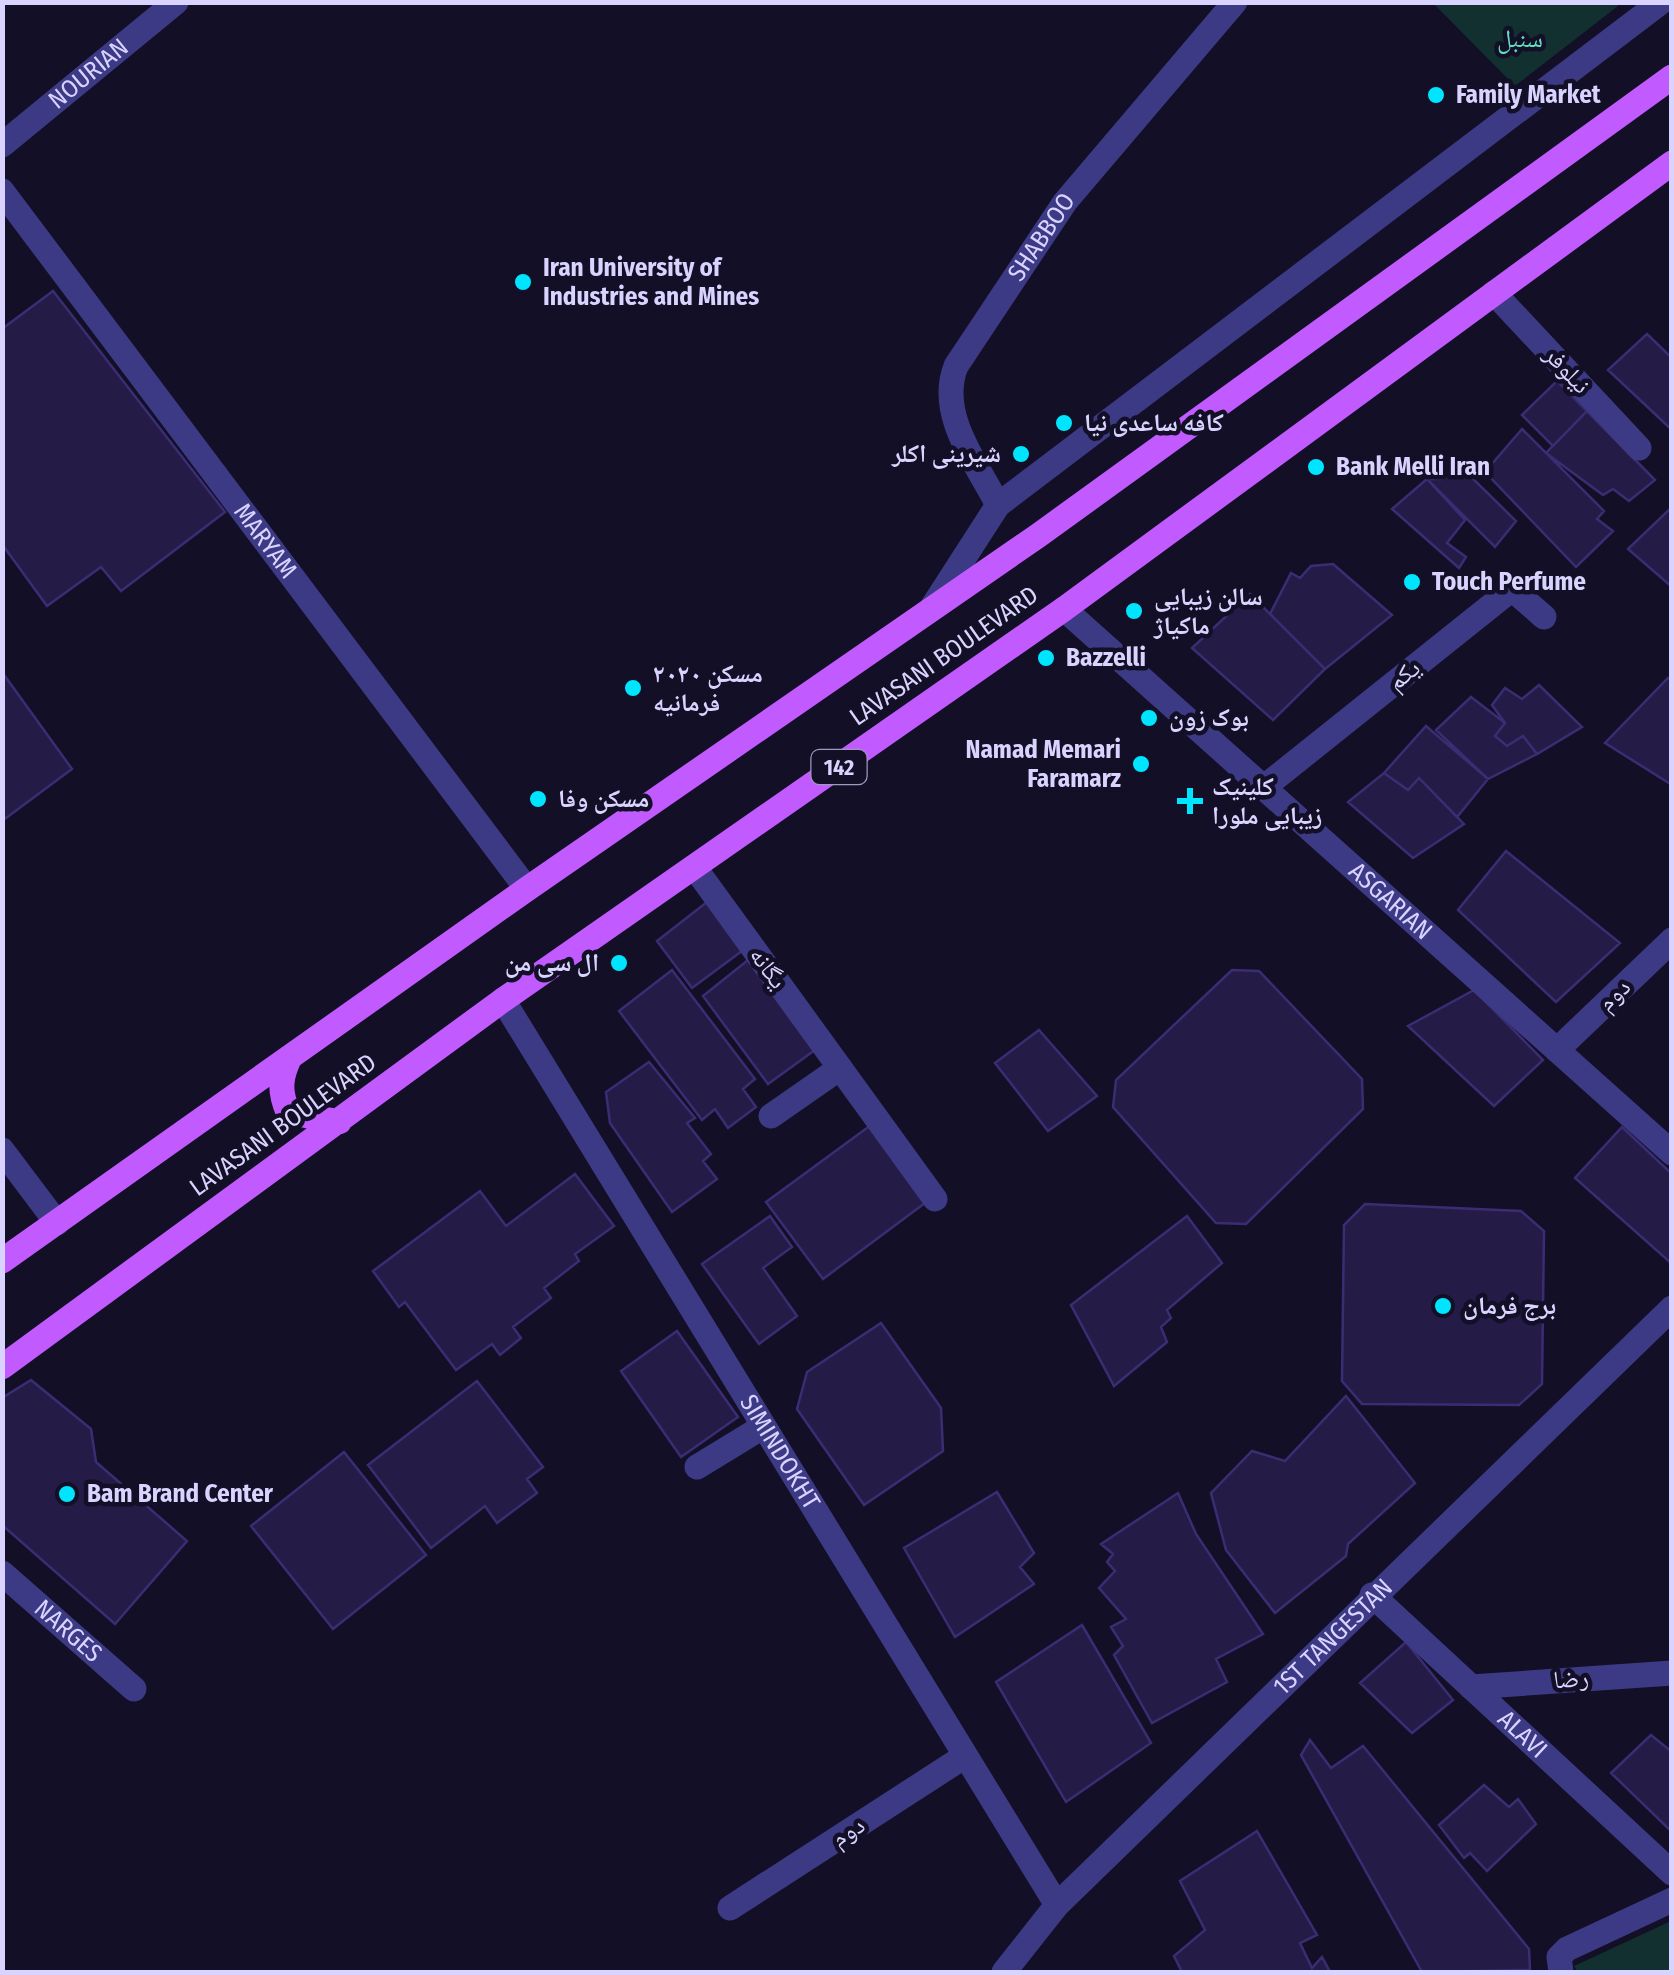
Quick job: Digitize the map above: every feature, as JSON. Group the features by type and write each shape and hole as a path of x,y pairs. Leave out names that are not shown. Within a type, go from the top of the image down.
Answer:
{"main road":[{"name":"LAVASANI BOULEVARD","path":"2,1262 527,889 931,609 1672,77"},
{"name":"LAVASANI BOULEVARD","path":"2,1367 503,1000 1064,609 1672,163"},
{"path":"290,1057 282,1074 280,1094 288,1112 339,1122"}],"street":[{"name":"NOURIAN","path":"2,145 176,2"},
{"path":"931,609 998,505 1652,5"},
{"name":"SHABBOO","path":"998,505 950,410 948,387 956,366 1065,202 1222,7"},
{"name":"MARYAM","path":"2,191 527,889"},
{"name":"نیلوفر","path":"1494,293 1640,448"},
{"name":"یکم","path":"1263,788 1512,589 1544,617"},
{"name":"ASGARIAN","path":"1064,609 1672,1153"},
{"name":"یگانه","path":"695,868 936,1198"},
{"name":"دوم","path":"1557,1050 1672,940"},
{"name":"SIMINDOKHT","path":"503,1000 761,1428 1057,1904"},
{"path":"771,1116 840,1068"},
{"path":"2,1150 57,1223"},
{"name":"1ST TANGESTAN","path":"1004,1972 1057,1904 1672,1308"},
{"path":"698,1467 761,1428"},
{"name":"NARGES","path":"2,1573 134,1690"},
{"name":"ALAVI","path":"1372,1595 1672,1874"},
{"name":"رضا","path":"1471,1687 1672,1673"},
{"name":"دوم","path":"730,1908 965,1756"},
{"path":"1561,1972 1559,1956 1567,1949 1672,1900"}],"green space":[{"name":"سنبل","path":"1615,2 1618,6 1515,86 1433,3"},
{"path":"1671,1921 1671,1972 1578,1972 1574,1966"}],"building":[{"path":"53,291 225,512 121,591 101,567 47,606 2,544 2,329"},
{"path":"1647,334 1672,358 1672,430 1608,370"},
{"path":"1557,381 1587,411 1553,446 1522,415"},
{"path":"1587,411 1655,480 1629,501 1613,489 1603,495 1546,453"},
{"path":"1522,429 1604,511 1597,519 1613,531 1576,567 1485,472"},
{"path":"1463,469 1516,521 1495,547 1427,479 1442,479"},
{"path":"1427,479 1465,520 1447,543 1466,557 1459,568 1392,509"},
{"path":"1672,507 1672,587 1628,549"},
{"path":"1333,564 1392,615 1325,669 1270,614 1291,573 1300,578 1311,566"},
{"path":"1250,594 1325,669 1273,720 1192,648"},
{"path":"2,672 72,769 2,821"},
{"path":"1668,678 1672,681 1672,785 1605,743"},
{"path":"1539,685 1582,727 1537,754 1523,736 1507,746 1495,736 1505,723 1492,705 1505,688 1522,699"},
{"path":"1471,697 1505,723 1495,736 1507,746 1523,736 1537,754 1488,779 1436,730"},
{"path":"1426,726 1488,779 1457,817 1419,778 1408,790 1384,773"},
{"path":"1384,773 1408,790 1419,778 1464,824 1413,858 1348,802"},
{"path":"1506,851 1620,943 1556,1002 1458,910"},
{"path":"707,902 742,951 692,988 657,941"},
{"path":"748,960 815,1050 768,1084 703,996"},
{"path":"672,970 755,1079 743,1089 756,1107 728,1128 715,1109 702,1120 619,1011"},
{"path":"1232,970 1259,971 1362,1079 1363,1109 1246,1224 1216,1223 1113,1107 1116,1080"},
{"path":"1474,990 1543,1060 1494,1106 1408,1026"},
{"path":"1039,1030 1097,1096 1048,1131 995,1063"},
{"path":"649,1062 695,1118 687,1123 711,1154 703,1161 717,1179 672,1212 610,1123 606,1092"},
{"path":"871,1125 925,1203 823,1279 766,1202"},
{"path":"1622,1127 1672,1174 1672,1264 1575,1178"},
{"path":"575,1174 614,1226 575,1254 579,1261 544,1288 551,1298 513,1327 521,1338 500,1355 492,1344 456,1370 405,1302 399,1307 373,1271 480,1191 506,1226"},
{"name":"برج فرمان","path":"1365,1204 1521,1211 1544,1231 1542,1384 1519,1405 1362,1404 1342,1381 1344,1225"},
{"path":"770,1216 792,1247 763,1268 797,1316 759,1344 702,1264"},
{"path":"1187,1216 1222,1263 1167,1310 1171,1318 1161,1327 1167,1342 1114,1386 1071,1305"},
{"path":"881,1323 941,1408 943,1451 864,1505 797,1409 807,1372"},
{"path":"677,1331 738,1417 681,1457 621,1371"},
{"name":"Bam Brand Center","path":"31,1380 91,1429 96,1462 187,1541 115,1624 2,1525 2,1398"},
{"path":"477,1381 543,1467 527,1479 537,1493 497,1523 485,1506 431,1548 368,1465"},
{"path":"1346,1396 1415,1483 1348,1544 1346,1556 1275,1613 1226,1550 1211,1493 1252,1451 1285,1461"},
{"path":"344,1452 426,1555 333,1629 251,1526"},
{"path":"997,1492 1034,1553 1020,1567 1034,1584 955,1637 904,1548"},
{"path":"1178,1493 1196,1534 1263,1634 1216,1659 1227,1682 1152,1723 1114,1655 1123,1646 1111,1627 1126,1619 1099,1588 1115,1571 1107,1562 1113,1554 1101,1544"},
{"path":"1082,1625 1151,1743 1066,1802 996,1682"},
{"path":"1406,1642 1453,1700 1412,1733 1360,1683"},
{"path":"1651,1735 1672,1752 1672,1832 1611,1773"},
{"path":"1310,1740 1331,1768 1363,1746 1529,1949 1530,1970 1422,1972 1301,1755"},
{"path":"1484,1785 1509,1807 1518,1799 1536,1824 1487,1871 1470,1853 1464,1858 1439,1825"},
{"path":"1257,1831 1317,1935 1300,1943 1312,1968 1322,1957 1330,1972 1182,1972 1174,1956 1205,1930 1180,1881"}],"place":[{"name":"Family Market","path":"1436,95"},
{"name":"Iran University of Industries and Mines","path":"523,282"},
{"name":"کافه ساعدی نیا","path":"1064,423"},
{"name":"شیرینی اکلر","path":"1021,454"},
{"name":"Bank Melli Iran","path":"1316,467"},
{"name":"Touch Perfume","path":"1412,582"},
{"name":"سالن زیبایی ماکیاژ","path":"1134,611"},
{"name":"Bazzelli","path":"1046,658"},
{"name":"مسکن ۲۰۲۰ فرمانیه","path":"633,688"},
{"name":"بوک زون","path":"1149,718"},
{"name":"Namad Memari Faramarz","path":"1141,764"},
{"name":"مسکن وفا","path":"538,799"},
{"name":"کلینیک زیبایی ملورا","path":"1190,801"},
{"name":"ال سی من","path":"619,963"},
{"name":"برج فرمان","path":"1443,1306"},
{"name":"Bam Brand Center","path":"67,1494"}]}
